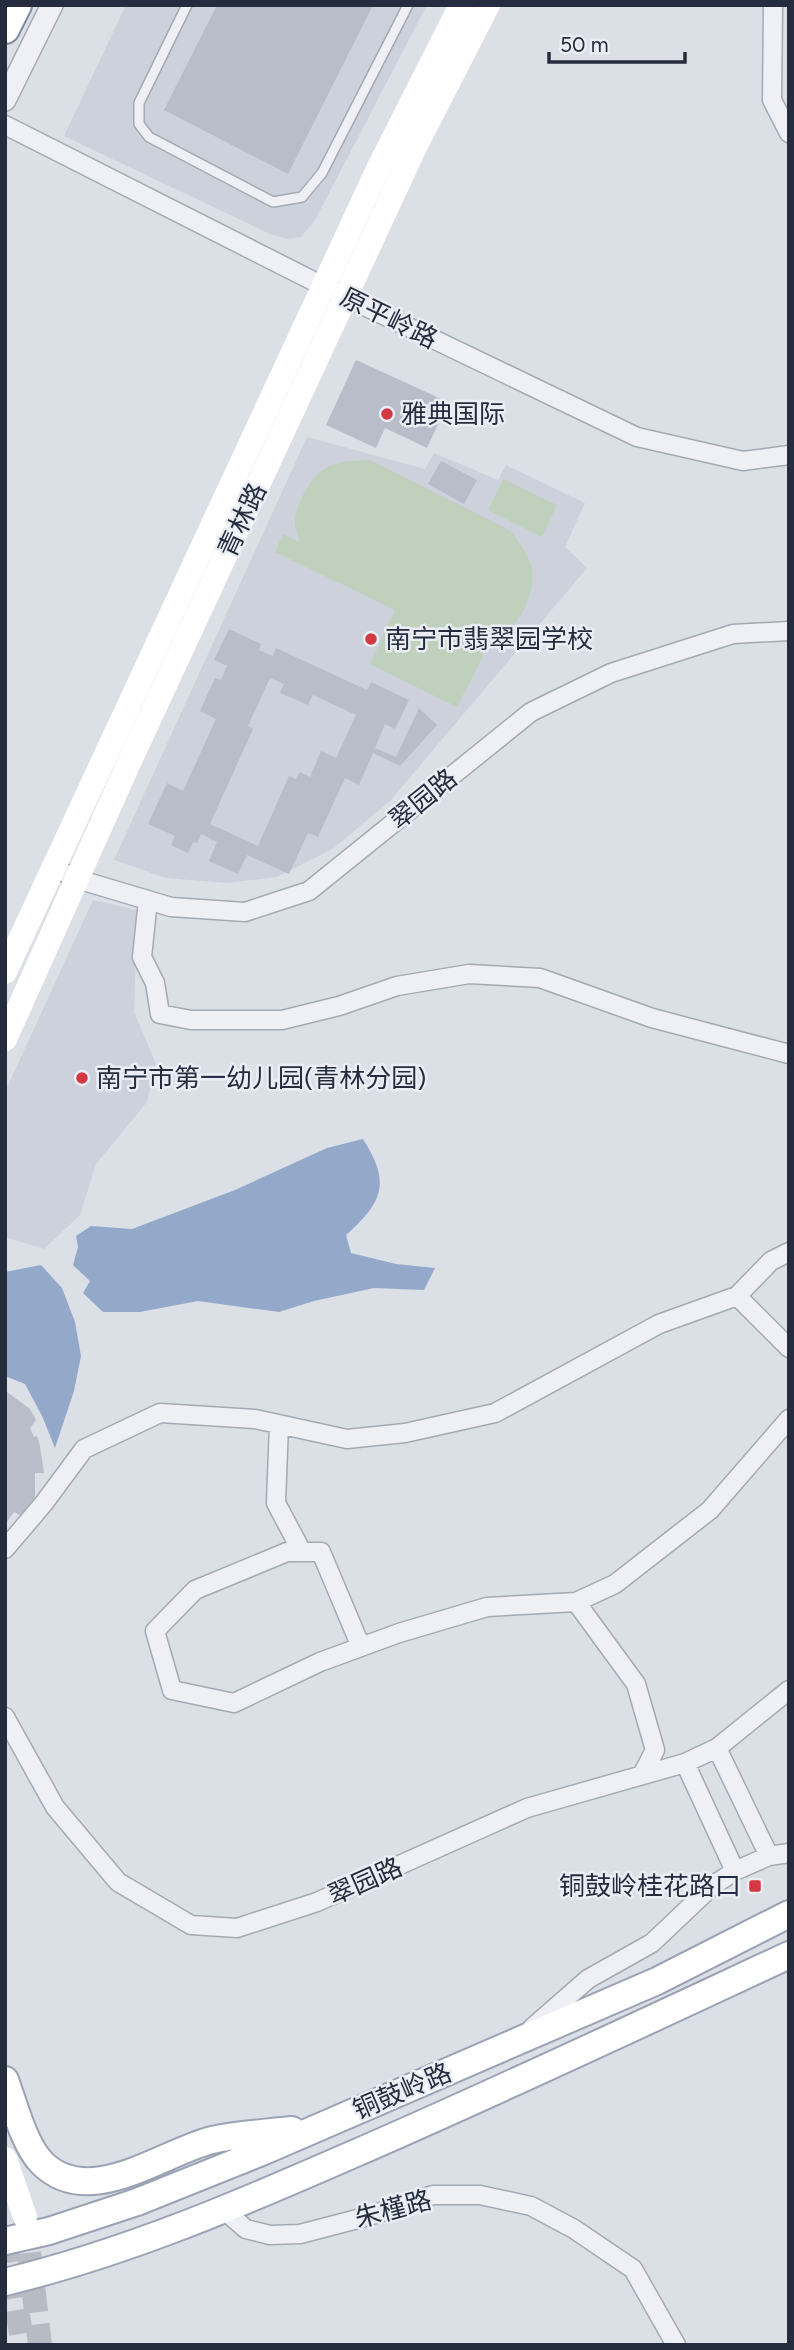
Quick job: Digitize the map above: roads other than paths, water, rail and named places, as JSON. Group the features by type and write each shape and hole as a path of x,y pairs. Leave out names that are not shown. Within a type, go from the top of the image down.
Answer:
{"highway":[{"path":"5,29 17,5"}],"main road":[{"name":"青林路","path":"5,1039 335,292 408,106 461,5"},
{"name":"青林路","path":"5,972 335,292 415,147 488,5"},
{"name":"铜鼓岭路","path":"5,2241 49,2231 137,2202 322,2126 657,1981 789,1913"},
{"name":"铜鼓岭路","path":"5,2282 61,2268 224,2210 483,2098 789,1955"},
{"path":"5,2080 36,2155 53,2172 75,2181 105,2181 215,2139 322,2126"},
{"path":"5,2159 25,2217"}],"street":[{"path":"5,100 52,5"},
{"path":"773,5 772,100 789,133"},
{"name":"原平岭路","path":"5,125 335,292 638,438 743,461 789,455"},
{"name":"翠园路","path":"54,867 77,879 171,907 245,912 309,891 531,712 611,673 733,634 789,631"},
{"path":"148,900 142,957 155,983 160,1014 191,1020 282,1020 339,1006 397,986 469,974 540,978 652,1018 789,1054"},
{"path":"5,1549 44,1503 83,1449 160,1413 255,1419 347,1439 405,1433 495,1413 659,1325 737,1296 771,1261 789,1252"},
{"path":"737,1296 789,1348"},
{"path":"361,1647 321,1552 287,1552 195,1590 155,1631 172,1690 234,1703 320,1662 361,1647 399,1633 487,1607 576,1602 615,1584 710,1510 789,1419"},
{"path":"279,1424 276,1503 302,1552"},
{"path":"576,1602 636,1684 655,1750 642,1775"},
{"name":"翠园路","path":"5,1717 55,1807 118,1882 191,1925 237,1928 317,1902 527,1808 685,1762 718,1748 789,1690"},
{"path":"718,1748 769,1856"},
{"path":"685,1762 735,1871"},
{"path":"516,2042 588,1979 652,1943 712,1886 735,1871 769,1856 789,1853"},
{"name":"朱槿路","path":"224,2210 246,2229 270,2235 300,2234 369,2216 433,2195 480,2195 531,2206 574,2229 633,2269 676,2345"}],"lane":[{"path":"187,5 139,103 138,124 149,137 273,202 302,197 322,173 408,5"}],"water":[{"path":"363,1139 377,1168 379,1191 368,1212 346,1235 351,1253 396,1264 435,1268 424,1290 374,1288 279,1312 198,1301 140,1312 103,1312 83,1293 90,1281 73,1265 78,1247 76,1236 91,1226 132,1229 235,1190 327,1148"},
{"path":"41,1265 62,1288 75,1322 81,1356 74,1391 55,1448 25,1384 5,1376 5,1272"}],"tunnel":[{"path":"25,2217 40,2345"},
{"path":"5,2239 23,2345"}],"place":[{"name":"雅典国际","path":"387,414"},
{"name":"南宁市翡翠园学校","path":"371,639"},
{"name":"南宁市第一幼儿园(青林分园)","path":"82,1078"},
{"name":"铜鼓岭桂花路口","path":"755,1886"}]}
